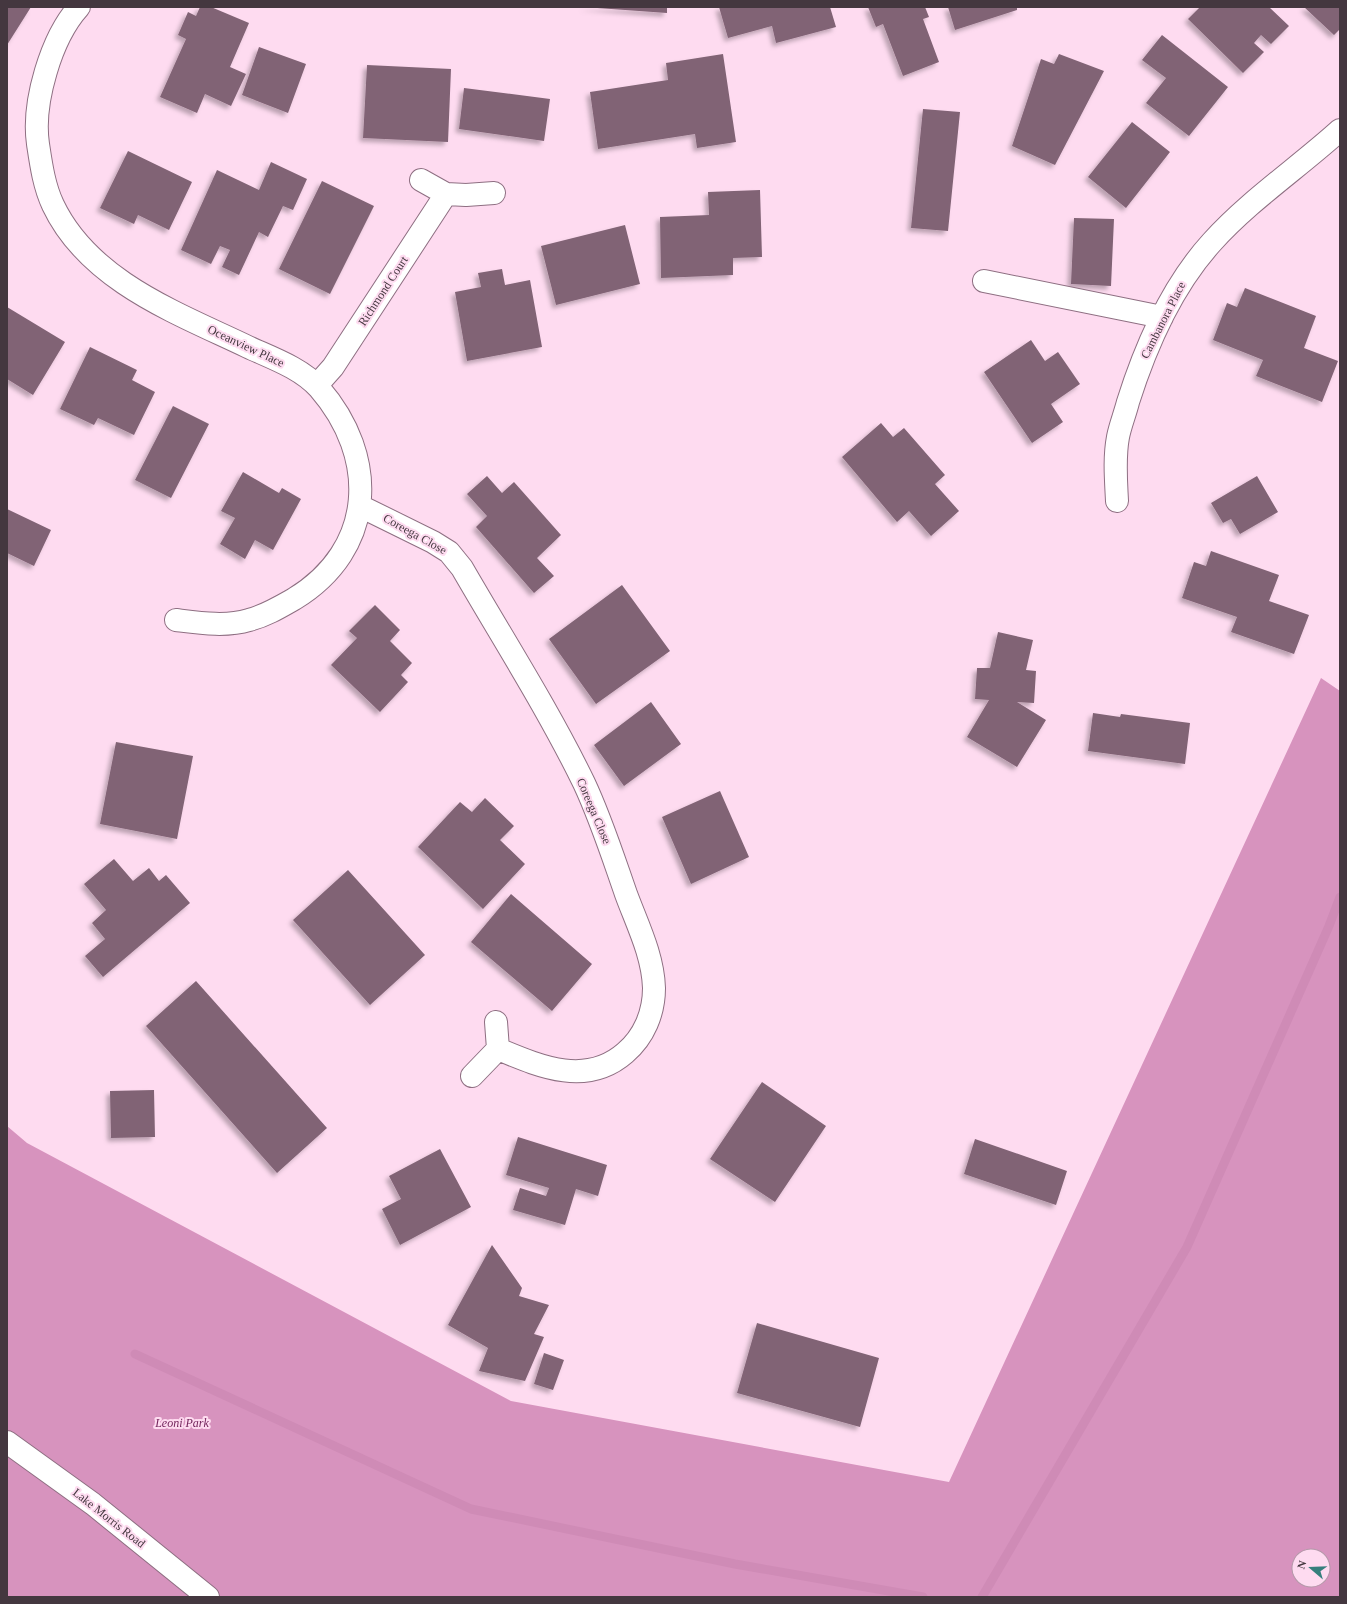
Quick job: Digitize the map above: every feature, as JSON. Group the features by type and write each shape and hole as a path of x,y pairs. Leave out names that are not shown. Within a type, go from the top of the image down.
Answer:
{"street":[{"name":"Oceanview Place","path":"79,7 71,16 53,51 41,91 36,130 42,172 53,205 73,237 100,266 124,283 185,317 289,366 317,385 343,422 356,454 360,480 360,506 352,534 341,554 321,580 299,596 275,610 248,621 200,624 176,620"},
{"name":"Cambanora Place","path":"1117,501 1115,467 1118,437 1140,365 1162,317 1186,274 1212,242 1242,213 1340,130"},
{"path":"421,180 446,194 466,195 494,193"},
{"name":"Richmond Court","path":"317,385 333,367 446,194"},
{"path":"984,282 1162,317"},
{"name":"Coreega Close","path":"360,506 450,552 462,568 568,752 584,784 600,823 651,962 654,988 651,1011 644,1031 632,1047 615,1061 595,1069 574,1072 549,1069 498,1049"},
{"path":"472,1076 498,1049 496,1022"},
{"name":"Lake Morris Road","path":"7,1442 93,1504 208,1597"}],"green space":[{"name":"Leoni Park","path":"1321,678 1340,691 1340,1597 7,1597 7,1126 27,1143 511,1401 949,1482"}],"building":[{"path":"7,7 31,7 7,45"},
{"path":"200,7 211,7 249,23 230,67 246,74 231,106 205,94 197,113 160,97 186,39 178,35 188,12 196,16"},
{"path":"583,7 667,7 667,13"},
{"path":"719,7 830,7 836,27 776,43 772,26 728,38"},
{"path":"868,7 925,7 929,17 923,19 939,62 903,76 883,24 876,27"},
{"path":"948,7 1017,7 1017,10 955,30"},
{"path":"1200,7 1269,7 1289,26 1271,44 1261,35 1254,43 1264,52 1243,73 1188,19"},
{"path":"1304,7 1340,7 1340,29 1334,35"},
{"path":"1162,35 1228,87 1189,136 1146,103 1166,78 1142,60"},
{"path":"259,47 306,64 288,113 242,95"},
{"path":"723,54 736,142 697,148 695,134 598,149 590,92 668,80 666,63"},
{"path":"1059,54 1104,71 1055,165 1012,146 1041,59 1054,64"},
{"path":"367,65 451,69 448,142 363,138"},
{"path":"464,88 550,99 544,141 459,129"},
{"path":"923,109 960,112 948,231 911,228"},
{"path":"1132,122 1170,152 1126,208 1088,177"},
{"path":"128,151 192,182 169,230 138,215 134,224 100,208"},
{"path":"271,162 307,179 293,210 283,206 268,237 259,232 239,275 222,267 230,250 220,246 211,264 181,250 217,170 259,190"},
{"path":"322,181 374,206 330,294 279,269"},
{"path":"760,190 762,257 733,258 733,275 661,278 660,217 709,215 708,192"},
{"path":"1074,218 1114,219 1111,286 1071,284"},
{"path":"625,225 640,284 556,305 541,246"},
{"path":"502,269 505,285 530,280 542,347 467,361 455,292 481,287 478,273"},
{"path":"1245,288 1316,316 1304,348 1338,361 1322,402 1256,376 1263,360 1213,340 1227,303 1237,307"},
{"path":"7,307 65,342 33,395 7,379"},
{"path":"1031,340 1045,361 1058,352 1080,384 1051,404 1063,422 1032,443 984,372"},
{"path":"90,347 137,370 132,380 155,392 134,435 98,418 94,425 60,409"},
{"path":"173,406 209,424 171,498 135,480"},
{"path":"881,423 893,437 904,428 945,475 935,484 959,511 931,536 909,511 897,522 842,457"},
{"path":"243,472 279,493 282,488 301,499 273,550 255,540 245,559 220,544 235,518 221,511"},
{"path":"487,476 502,493 514,482 561,535 537,558 554,576 534,593 476,527 487,516 467,494"},
{"path":"1257,476 1278,512 1240,534 1231,519 1223,523 1211,503"},
{"path":"7,509 51,530 34,566 7,553"},
{"path":"1211,551 1279,575 1269,601 1309,615 1294,654 1231,632 1237,617 1182,598 1194,562 1206,566"},
{"path":"622,585 670,651 596,704 549,639"},
{"path":"375,605 400,630 390,641 412,663 401,675 408,682 380,712 331,665 357,638 349,631"},
{"path":"998,632 1033,640 1026,670 1036,671 1034,703 1017,702 1046,720 1017,767 967,737 989,700 975,699 977,668 990,668"},
{"path":"651,702 681,744 624,786 594,745"},
{"path":"1093,713 1120,717 1121,714 1190,723 1185,764 1088,751"},
{"path":"116,742 193,756 177,839 100,824"},
{"path":"720,791 749,857 691,884 662,817"},
{"path":"485,798 514,826 500,840 525,864 483,909 418,847 460,802 472,812"},
{"path":"114,859 133,881 149,868 159,881 166,875 190,903 103,977 85,956 105,939 92,923 106,910 84,884"},
{"path":"348,870 425,955 370,1005 293,920"},
{"path":"511,894 592,964 552,1011 471,942"},
{"path":"196,981 327,1128 277,1173 146,1026"},
{"path":"762,1082 826,1126 775,1202 710,1159"},
{"path":"154,1090 155,1137 111,1138 110,1091"},
{"path":"518,1137 607,1165 598,1196 576,1189 565,1225 513,1210 520,1188 546,1196 549,1188 506,1175"},
{"path":"975,1139 1067,1171 1056,1205 964,1174"},
{"path":"440,1149 471,1207 400,1245 382,1209 401,1199 389,1176"},
{"path":"492,1245 522,1288 519,1296 549,1305 534,1334 544,1337 525,1381 479,1371 488,1348 448,1325"},
{"path":"757,1323 879,1358 860,1427 737,1393"},
{"path":"544,1353 564,1360 553,1390 534,1384"}],"waterway":[{"path":"982,1597 1187,1247 1329,926 1340,897"},
{"path":"135,1354 471,1509 735,1564 923,1597"}]}
